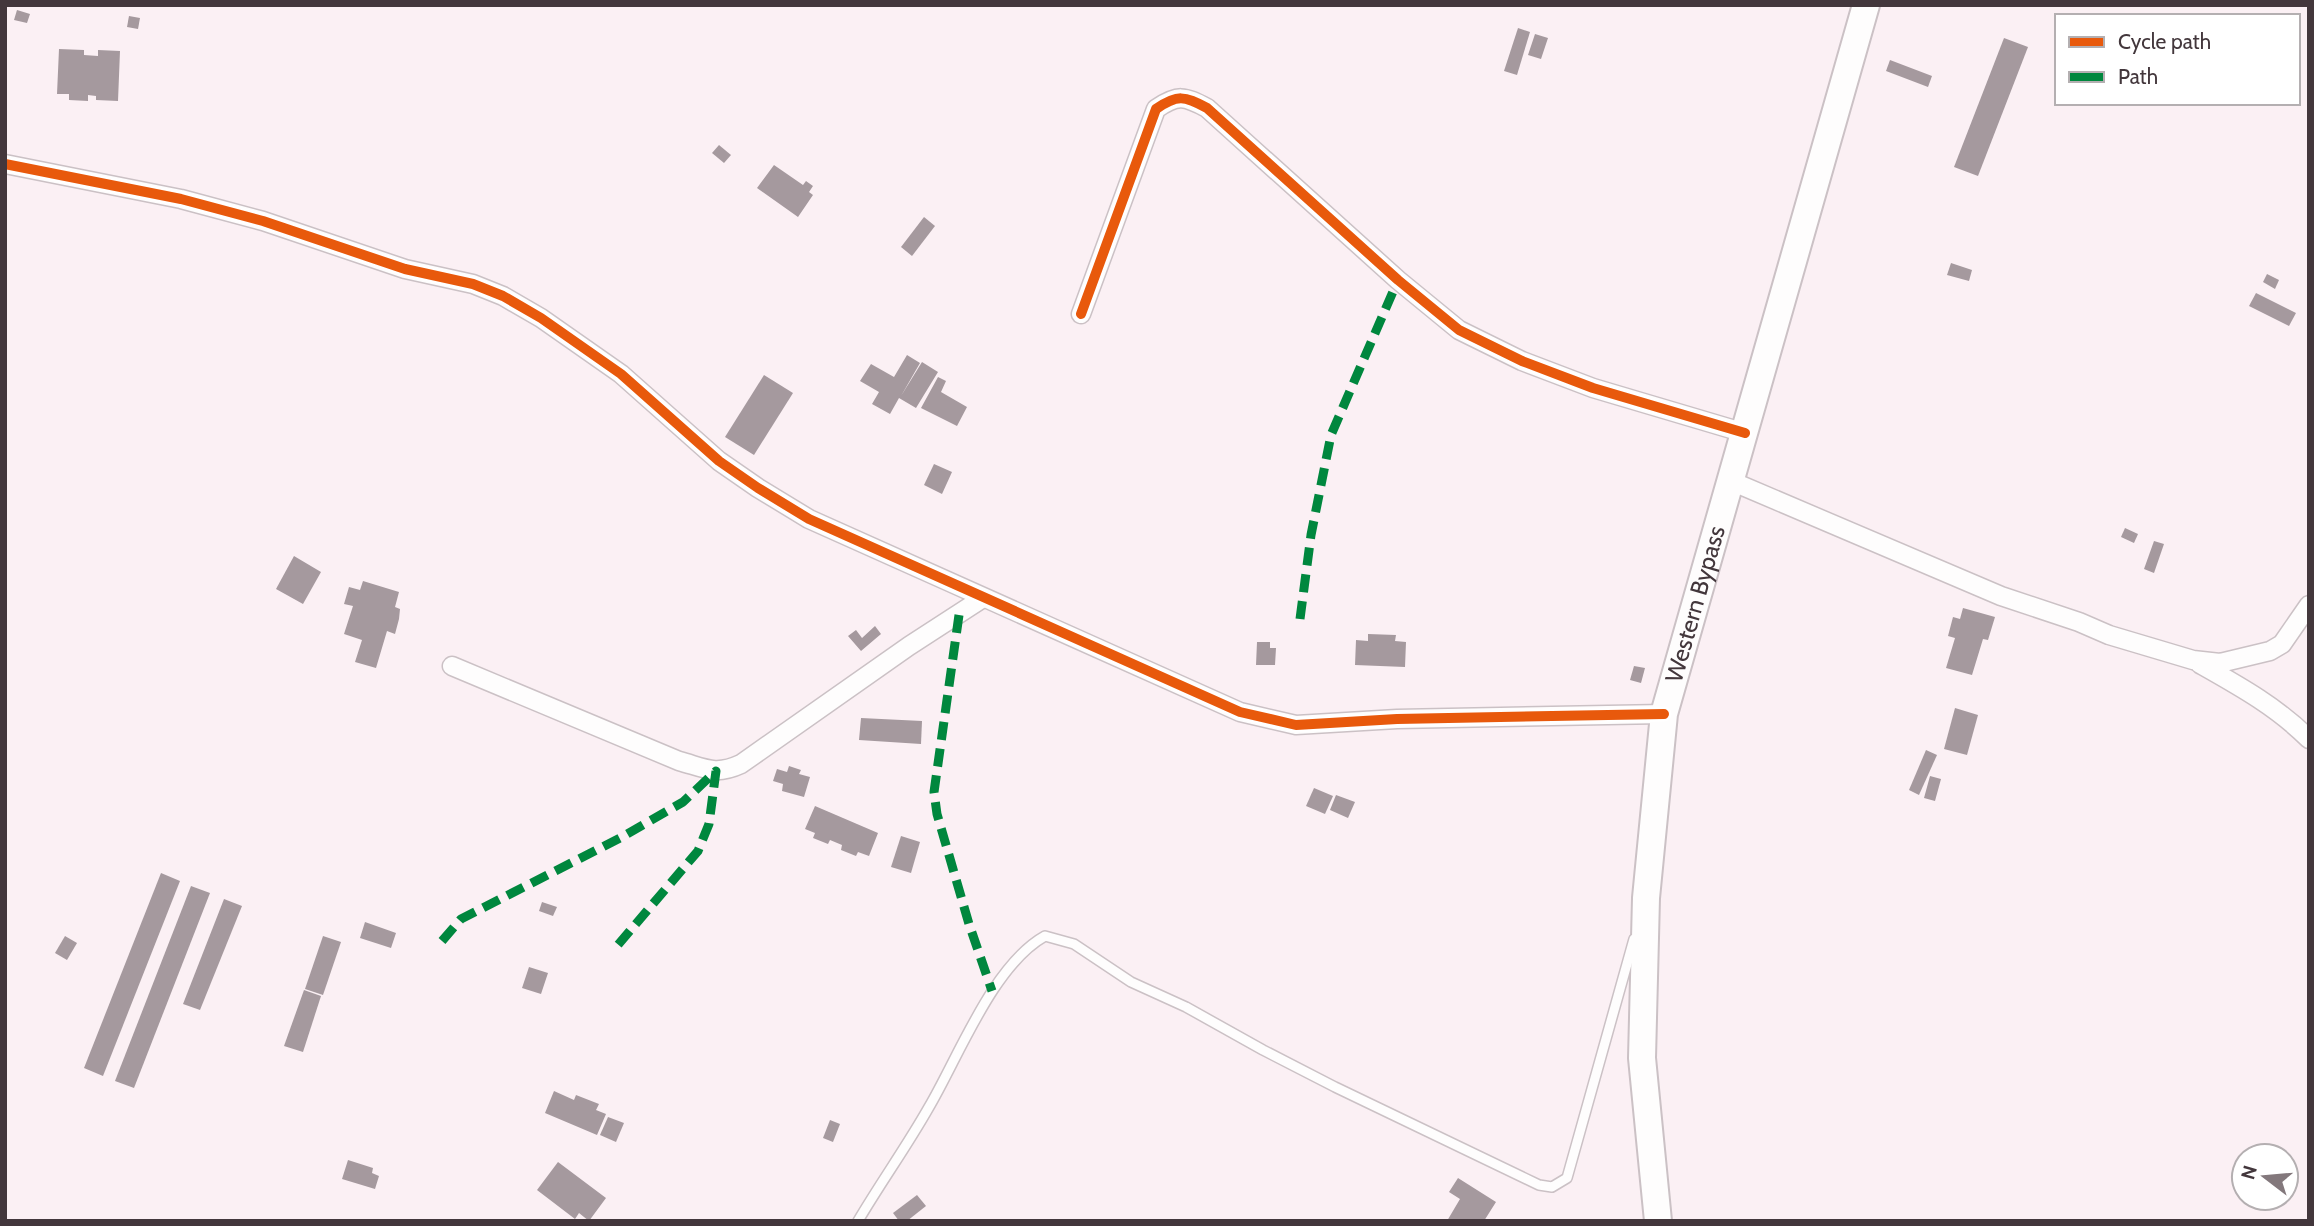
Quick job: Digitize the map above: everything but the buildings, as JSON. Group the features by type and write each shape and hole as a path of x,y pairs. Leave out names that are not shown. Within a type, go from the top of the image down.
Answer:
{"main road":[{"name":"Western Bypass","path":"1658,1221 1642,1058 1646,898 1664,714 1867,5"}],"street":[{"path":"1081,314 1156,109 1172,98 1191,99 1207,108 1398,280 1459,330 1522,361 1593,388 1745,433"},
{"path":"5,164 181,198 263,221 405,269 473,284 503,296 541,318 621,374 712,455 758,488 809,519 1240,712 1296,725 1397,719 1664,714"},
{"path":"1731,481 2001,596 2109,635 2193,660 2220,663 2270,651 2282,644 2309,605"},
{"path":"452,666 679,761 726,771 741,764 909,646 983,598"},
{"path":"2193,660 2253,693 2309,739"}],"lane":[{"path":"858,1221 929,1108 992,991 1029,944 1045,936 1074,944 1131,982 1186,1007 1335,1087 1539,1185 1552,1187 1567,1178 1646,898"}],"marked path":[{"path":"1300,619 1311,535 1331,435 1398,280"},
{"path":"959,615 934,792 937,814 969,924 992,991"},
{"path":"442,941 461,919 620,838 683,802 716,771 709,824 698,851 617,946"}],"cycle path":[{"path":"1081,314 1156,109 1176,99 1187,99 1207,108 1398,280 1459,330 1522,361 1593,388 1745,433"},
{"path":"5,164 181,199 263,221 405,269 473,284 503,296 541,318 621,374 719,461 809,519 1240,712 1296,725 1397,719 1664,714"}]}
